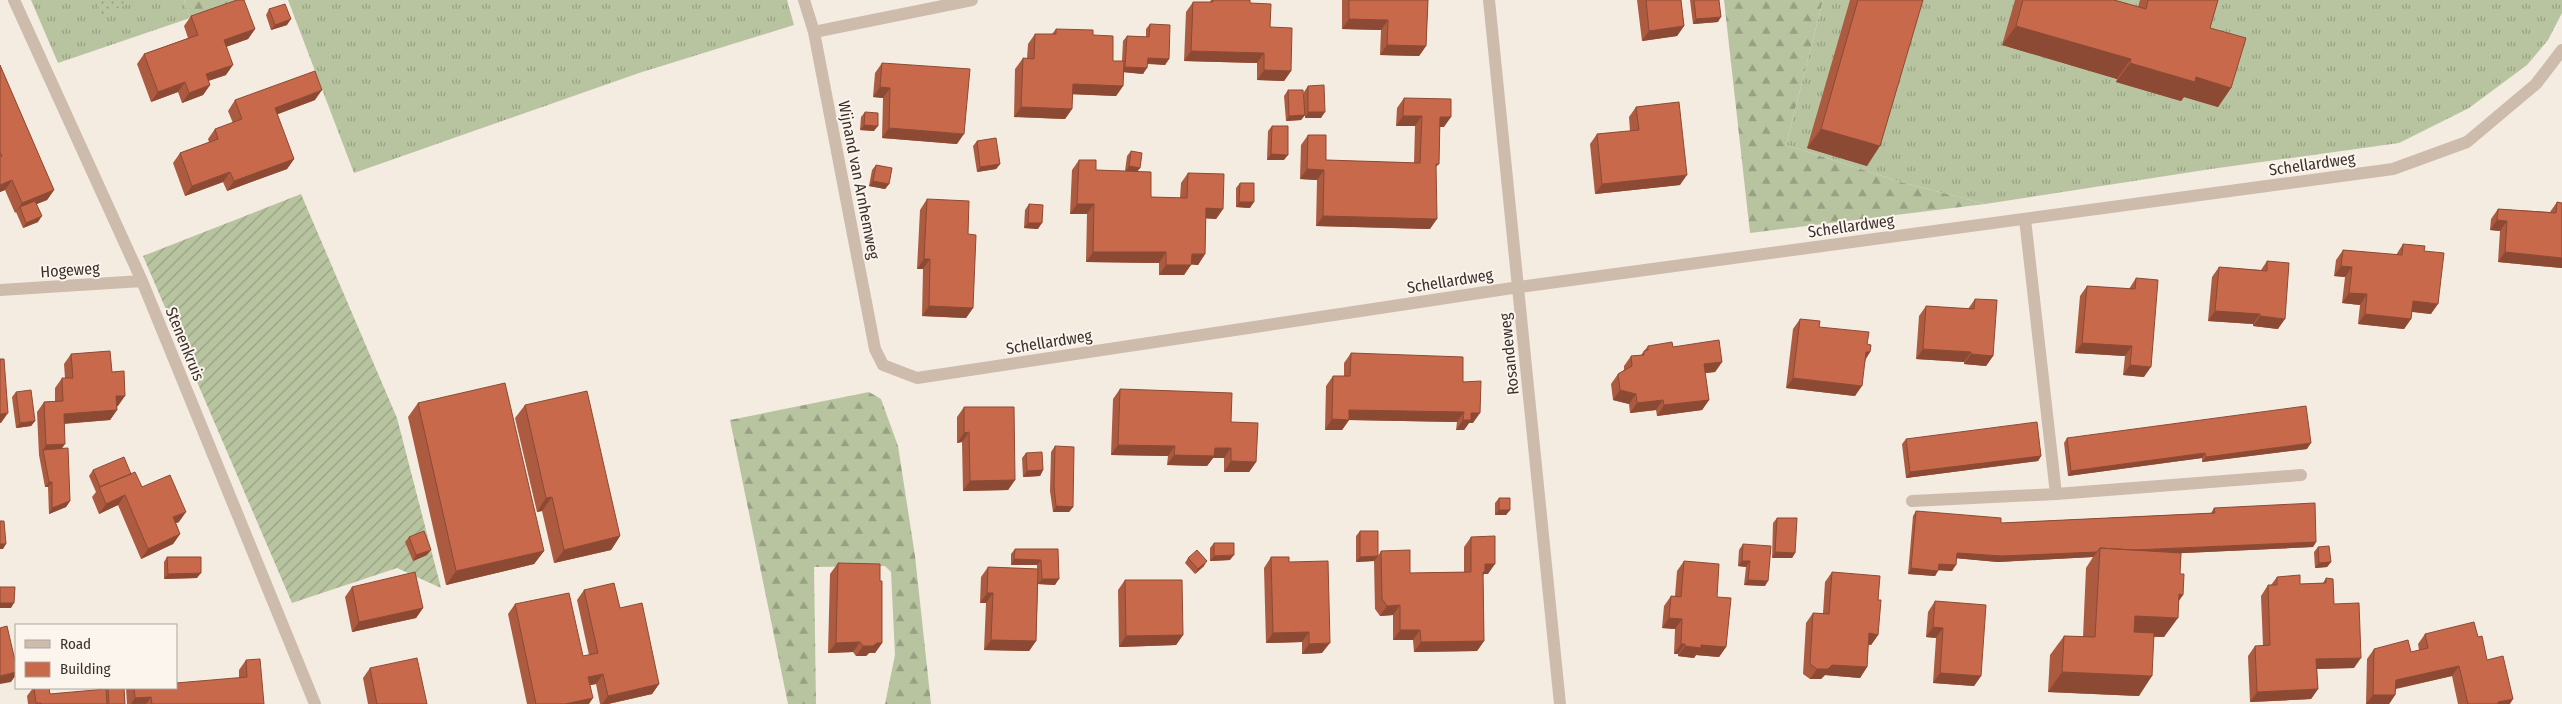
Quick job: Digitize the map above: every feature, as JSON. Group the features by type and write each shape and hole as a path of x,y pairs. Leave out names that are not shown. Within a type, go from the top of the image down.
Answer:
{"street":[{"name":"Stenenkruis","path":"14,0 142,281 315,704"},
{"name":"Wijnand van Arnhemweg","path":"804,0 814,32 875,349 882,365"},
{"path":"814,32 972,0"},
{"name":"Rosandeweg","path":"1489,0 1560,704"},
{"name":"Schellardweg","path":"882,365 917,378 1518,287 2393,169 2467,142 2536,84 2562,50"},
{"path":"2025,219 2056,494"},
{"name":"Hogeweg","path":"0,290 142,281"},
{"path":"1912,501 2056,494 2301,475"}],"green space":[{"path":"31,0 184,0 190,18 58,63"},
{"path":"95,0 137,0 101,15"},
{"path":"184,0 244,0 190,18"},
{"path":"288,0 787,0 794,25 639,73 354,173"},
{"path":"1724,0 1823,0 1786,145 1901,182 1985,204 1750,233"},
{"path":"1823,0 2562,0 2562,13 2548,40 2527,65 2469,108 2399,143 2211,169 1985,204 1901,182 1786,145"},
{"path":"301,194 397,418 441,588 397,568 292,603 143,256"},
{"path":"869,392 881,399 898,446 915,556 931,704 885,704 895,655 891,572 885,566 814,567 816,704 788,704 730,420"}],"building":[{"path":"237,0 244,0 255,29 224,40 233,65 206,74 210,85 189,93 185,82 158,92 144,54 198,35 191,16"},
{"path":"1213,0 1250,0 1250,3 1271,4 1270,27 1292,28 1291,71 1264,70 1264,53 1191,51 1193,2 1213,2"},
{"path":"1349,0 1428,0 1426,46 1387,45 1388,20 1349,19"},
{"path":"1646,0 1681,0 1684,26 1649,31"},
{"path":"1694,0 1719,0 1721,17 1696,19"},
{"path":"1858,0 1923,0 1880,146 1821,129"},
{"path":"2023,0 2114,0 2146,9 2148,0 2218,0 2210,28 2246,38 2231,88 2196,77 2195,82 2130,63 2131,59 2016,26"},
{"path":"285,4 291,19 275,25 269,9"},
{"path":"1150,24 1170,25 1169,59 1148,58 1147,68 1125,67 1127,36 1149,37"},
{"path":"1056,29 1093,30 1093,35 1113,36 1113,61 1124,61 1123,86 1073,84 1072,109 1021,107 1023,58 1034,59 1035,34 1056,34"},
{"path":"882,63 970,69 964,134 889,128 890,88 880,87"},
{"path":"0,65 54,190 22,203 12,180 0,185 0,157 2,156 0,152"},
{"path":"315,71 322,90 275,108 294,159 234,181 230,172 192,186 180,153 218,139 215,129 242,119 235,100"},
{"path":"1324,85 1325,112 1308,112 1308,86"},
{"path":"1288,90 1303,90 1305,115 1289,116"},
{"path":"1404,98 1451,99 1451,117 1440,117 1439,164 1436,164 1437,219 1323,216 1324,170 1307,169 1308,135 1326,135 1326,160 1420,163 1422,116 1403,116"},
{"path":"1679,102 1687,175 1602,184 1597,134 1639,130 1636,107"},
{"path":"865,112 878,113 878,126 864,125"},
{"path":"1272,126 1288,126 1288,155 1271,154"},
{"path":"996,138 1000,164 980,167 977,141"},
{"path":"1131,151 1142,153 1140,168 1129,166"},
{"path":"1079,160 1096,160 1096,170 1151,172 1151,197 1187,198 1188,173 1224,174 1223,209 1206,208 1205,254 1192,254 1191,265 1166,265 1166,252 1093,252 1094,204 1077,204"},
{"path":"876,165 892,168 889,184 873,181"},
{"path":"1240,183 1254,183 1254,202 1239,202"},
{"path":"927,199 969,201 968,234 976,235 973,308 929,306 930,259 924,259"},
{"path":"35,201 42,216 26,223 20,207"},
{"path":"2557,202 2562,203 2562,258 2505,252 2507,221 2497,220 2498,209 2556,213"},
{"path":"1029,204 1043,205 1042,223 1028,223"},
{"path":"2403,244 2425,246 2424,251 2444,253 2438,304 2413,301 2411,319 2365,314 2367,294 2349,293 2352,267 2341,266 2343,250 2402,255"},
{"path":"2267,261 2289,263 2285,319 2260,316 2260,314 2215,311 2219,267 2267,271"},
{"path":"2136,278 2158,280 2151,367 2130,365 2132,346 2082,343 2087,286 2135,289"},
{"path":"1975,299 1997,300 1993,356 1971,354 1971,352 1923,349 1926,306 1974,309"},
{"path":"1800,319 1820,321 1819,327 1869,332 1867,344 1871,345 1870,352 1866,352 1862,386 1793,378"},
{"path":"1719,340 1722,362 1704,364 1709,400 1664,405 1663,400 1637,403 1636,394 1620,390 1618,374 1632,366 1631,356 1644,355 1644,351 1648,350 1648,346 1672,342 1673,347"},
{"path":"110,351 112,372 124,371 125,396 116,396 117,410 64,414 65,444 46,445 44,402 63,401 62,378 73,378 71,354"},
{"path":"1351,353 1463,357 1463,382 1481,381 1480,413 1471,413 1471,420 1463,420 1464,412 1349,410 1349,420 1332,419 1333,376 1350,376"},
{"path":"0,359 4,359 8,413 0,414"},
{"path":"505,383 544,551 456,571 418,403"},
{"path":"1120,389 1232,393 1231,422 1258,423 1256,462 1231,461 1231,448 1215,448 1214,456 1174,455 1175,446 1118,445"},
{"path":"31,390 35,421 20,423 16,392"},
{"path":"587,391 620,536 564,550 552,497 546,498 525,405"},
{"path":"2306,406 2311,443 2206,457 2205,453 2071,471 2067,438"},
{"path":"964,407 1014,407 1015,480 970,481 969,432 964,433"},
{"path":"2037,422 2041,456 1910,472 1906,439"},
{"path":"1055,446 1074,447 1073,507 1056,506 1054,486"},
{"path":"68,448 70,501 52,508 52,482 49,482 43,450"},
{"path":"1042,452 1043,470 1027,471 1026,453"},
{"path":"124,457 131,474 100,487 93,470"},
{"path":"135,472 142,487 170,475 186,512 173,517 180,534 148,549 125,495 106,504 99,487"},
{"path":"1499,498 1510,498 1510,510 1499,510"},
{"path":"2315,503 2316,542 2134,550 2100,548 2097,552 2002,556 1957,553 1956,565 1939,564 1938,571 1911,568 1916,511 2001,518 2001,523 2215,513 2214,508"},
{"path":"1777,518 1797,518 1795,553 1775,552"},
{"path":"0,521 4,521 6,544 0,544"},
{"path":"424,531 431,550 416,555 409,537"},
{"path":"1360,531 1378,531 1378,556 1360,557"},
{"path":"1495,536 1495,564 1485,564 1485,572 1483,572 1484,641 1421,642 1420,630 1400,630 1400,605 1387,606 1382,599 1381,551 1410,550 1410,573 1471,572 1471,537"},
{"path":"1214,543 1234,543 1234,555 1214,556"},
{"path":"1743,544 1771,546 1768,581 1748,580 1750,561 1742,561"},
{"path":"2329,546 2331,562 2319,563 2318,547"},
{"path":"2100,548 2181,553 2180,574 2184,574 2183,595 2179,594 2178,618 2135,616 2134,632 2154,633 2152,676 2062,672 2064,636 2095,637"},
{"path":"1015,549 1058,549 1059,579 1042,579 1041,560 1014,559"},
{"path":"1197,550 1207,561 1198,569 1188,558"},
{"path":"167,557 201,557 201,573 168,574"},
{"path":"1271,557 1289,557 1289,562 1328,561 1330,643 1309,644 1309,632 1273,633"},
{"path":"1684,561 1719,564 1717,597 1731,598 1726,647 1701,645 1701,648 1681,644 1682,619 1669,618 1671,596 1681,597"},
{"path":"838,563 880,564 880,581 882,581 882,643 877,643 873,646 863,646 860,642 836,643"},
{"path":"988,567 1038,569 1036,641 991,640 993,593 987,593"},
{"path":"415,572 423,608 359,622 352,587"},
{"path":"1832,572 1880,576 1878,600 1881,600 1878,635 1869,633 1867,667 1832,665 1828,669 1817,669 1810,664 1813,613 1829,614"},
{"path":"2300,575 2300,584 2326,583 2326,578 2333,579 2334,604 2359,603 2361,658 2316,659 2318,689 2257,692 2255,646 2270,645 2268,585 2277,585 2277,577"},
{"path":"1125,580 1182,580 1183,635 1126,636"},
{"path":"614,583 620,608 642,603 659,684 608,696 603,674 588,677 593,698 565,704 536,704 515,604 569,593 583,656 598,653 584,590"},
{"path":"0,587 15,587 14,603 0,603"},
{"path":"1935,601 1986,605 1981,676 1940,673 1943,628 1933,627"},
{"path":"2474,622 2478,637 2482,636 2487,660 2503,656 2513,699 2498,702 2498,704 2468,704 2459,666 2396,680 2395,695 2373,695 2374,649 2408,640 2411,652 2428,648 2425,634"},
{"path":"7,626 15,661 15,672 0,676 0,628"},
{"path":"417,658 427,704 377,704 370,668"},
{"path":"260,659 264,704 152,704 151,697 135,698 134,689 178,689 178,683 247,677 246,660"},
{"path":"34,689 49,689 50,694 106,689 107,704 36,703"},
{"path":"108,689 124,689 125,704 109,704"}]}
